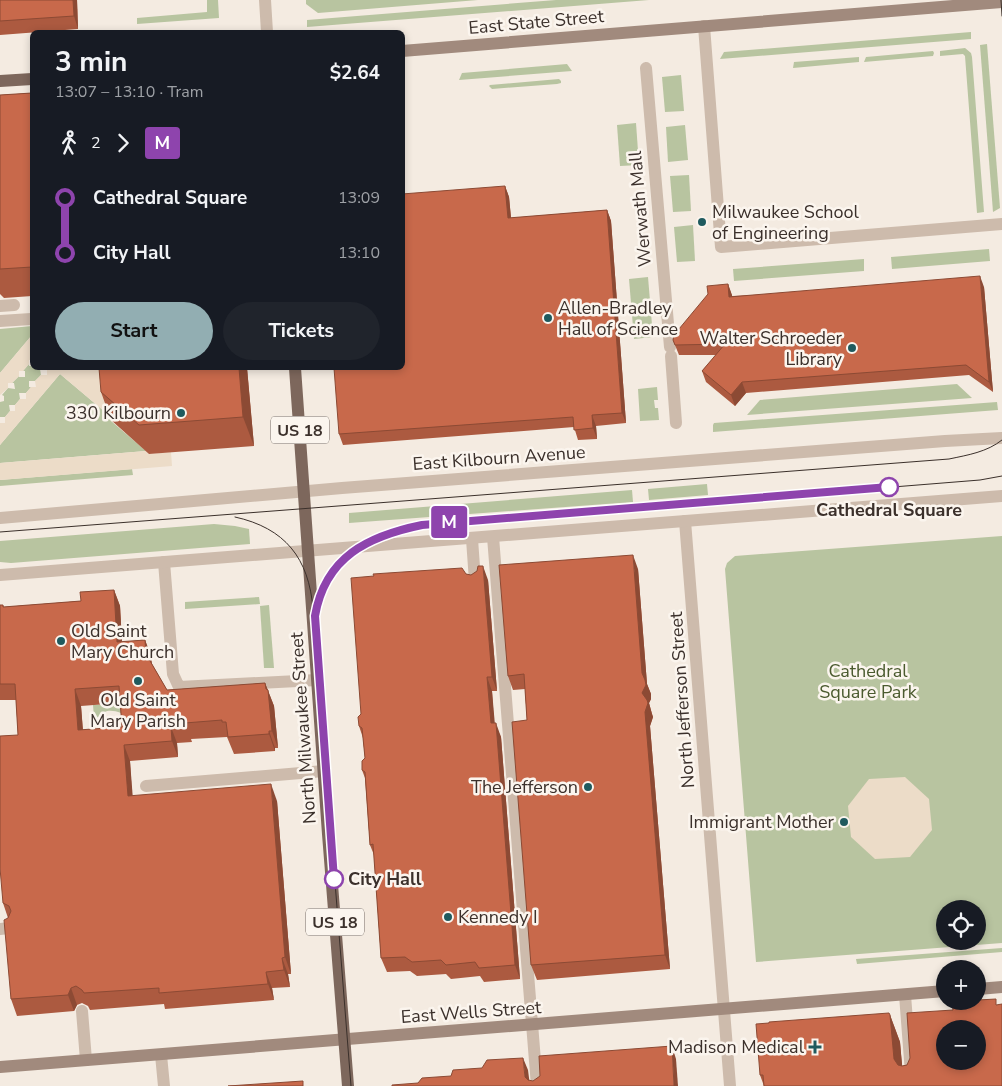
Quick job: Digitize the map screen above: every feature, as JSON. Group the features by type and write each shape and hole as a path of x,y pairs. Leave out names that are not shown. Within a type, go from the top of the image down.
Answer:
{"main road":[{"name":"East State Street","path":"405,51 1002,2"},
{"path":"0,81 30,79"},
{"name":"North Milwaukee Street","path":"295,370 348,1086"},
{"path":"986,988 1002,987"},
{"name":"East Wells Street","path":"0,1067 936,993"}],"street":[{"path":"265,0 267,30"},
{"path":"704,26 721,247 1002,224"},
{"name":"Werwath Mall","path":"646,68 676,423"},
{"path":"0,306 14,305"},
{"path":"0,321 30,319"},
{"name":"East Kilbourn Avenue","path":"0,518 925,442 1002,438"},
{"path":"0,575 1002,496"},
{"name":"North Jefferson Street","path":"686,521 730,1086"},
{"path":"492,537 537,1086"},
{"path":"472,539 475,581"},
{"path":"164,562 172,674 179,687 318,680"},
{"path":"146,786 324,771"},
{"path":"905,995 912,1086"},
{"path":"82,1011 86,1060"},
{"path":"161,1054 164,1086"}],"green space":[{"path":"207,0 218,0 219,18 137,24 137,18 207,12"},
{"path":"306,0 478,0 318,13 306,4"},
{"path":"556,0 649,0 307,27 307,20"},
{"path":"971,32 971,39 720,59 724,52"},
{"path":"987,44 1000,208 993,212 980,45"},
{"path":"965,48 971,53 972,57 984,212 977,213 965,56 963,54 940,56 940,51"},
{"path":"933,51 933,56 864,62 866,57"},
{"path":"859,57 859,62 793,68 794,62"},
{"path":"567,64 572,71 459,80 462,73"},
{"path":"681,75 684,111 665,112 662,77"},
{"path":"559,79 561,83 557,84 492,89 489,86 490,85"},
{"path":"636,123 639,165 620,166 617,125"},
{"path":"685,125 688,160 668,162 666,127"},
{"path":"689,175 691,211 673,212 670,176"},
{"path":"693,225 695,261 677,262 674,227"},
{"path":"989,249 990,261 892,269 891,257"},
{"path":"864,259 864,271 734,281 733,269"},
{"path":"648,277 653,337 634,339 629,279"},
{"path":"30,326 30,337 0,373 0,329"},
{"path":"29,364 30,370 40,370 41,375 35,381 29,381 29,387 31,387 26,393 19,393 20,399 15,405 9,405 10,411 5,417 0,417 0,402 4,401 4,396 2,395 8,388 15,389 14,383 12,383 19,376 25,377 25,371 23,371"},
{"path":"60,374 111,417 111,421 146,451 0,463 0,445"},
{"path":"957,384 972,398 747,415 760,400"},
{"path":"657,387 658,400 654,400 655,408 658,408 659,420 640,421 638,389"},
{"path":"997,402 998,410 713,432 714,423"},
{"path":"132,469 133,475 0,486 0,480"},
{"path":"707,484 708,495 649,500 648,489"},
{"path":"632,490 633,502 349,523 349,513"},
{"path":"214,524 249,529 250,544 11,563 0,562 0,541"},
{"name":"Cathedral Square Park","path":"1002,536 1002,943 986,944 986,900 936,900 936,948 756,962 725,569 727,563 735,556"},
{"path":"259,597 260,604 185,609 185,602"},
{"path":"269,605 274,668 264,668 260,606"},
{"path":"125,703 126,728 122,728 121,713 109,711 96,718 95,730 93,705"},
{"path":"1002,948 1002,952 857,964 856,959 986,950"}],"shaded area":[{"path":"30,337 29,364 23,371 19,371 19,376 12,383 8,383 8,388 0,395 0,373"},
{"path":"47,370 107,370 111,417 60,374 0,445 0,423 5,423 5,417 10,411 15,411 15,405 20,399 26,399 26,393 31,387 36,387 35,381 41,375 47,375"},
{"path":"146,451 149,454 171,452 172,466 0,480 0,463"},
{"path":"905,777 929,799 932,830 910,857 875,859 851,837 848,806 869,779"}],"building":[{"path":"0,0 73,0 74,16 0,21"},
{"path":"30,93 30,267 0,269 0,95"},
{"path":"505,186 508,218 607,210 622,413 592,415 593,428 574,430 573,417 339,434 334,370 405,370 405,194"},
{"name":"Walter Schroeder Library","path":"980,276 989,382 966,365 742,382 731,395 702,371 725,344 675,345 673,340 674,335 708,294 707,286 728,284 729,297"},
{"path":"99,370 239,370 243,417 139,425 101,392"},
{"path":"633,555 642,673 646,685 642,693 648,703 645,712 665,955 531,965 512,722 527,720 524,674 508,676 499,565"},
{"path":"478,566 483,566 492,677 487,677 491,723 496,723 515,965 479,968 475,962 446,965 441,960 412,962 405,957 381,958 373,844 370,845 365,772 362,770 362,761 365,758 362,728 359,726 358,717 361,714 351,578 374,576 373,574 462,568 466,574 471,575 477,571"},
{"path":"114,590 117,642 145,640 146,654 167,690 265,683 268,690 272,731 269,731 269,734 228,737 226,722 222,722 222,720 185,723 186,726 171,727 172,741 124,745 128,796 271,784 285,957 282,958 284,970 266,972 268,984 159,993 159,988 84,993 76,986 71,988 68,995 11,999 4,920 8,918 11,911 9,906 3,903 0,868 0,736 18,735 15,684 0,684 0,605 3,605 3,607 81,601 80,592","holes":["119,686 122,727 78,730 75,689"]},
{"path":"996,999 996,1005 1002,1004 1002,1086 764,1086 763,1075 760,1075 756,1024 889,1013 894,1059 898,1065 902,1066 907,1065 910,1058 907,1013 986,1010 986,1000"},
{"path":"672,1046 674,1086 392,1086 418,1083 422,1078 451,1076 453,1070 482,1068 487,1060 523,1058 525,1077 533,1081 540,1076 539,1056"},
{"path":"303,1081 303,1086 228,1086"}],"tram line":[{"path":"1001,0 1002,16"},
{"path":"0,532 949,459 984,450 1002,440"},
{"path":"316,632 318,605 326,582 338,564 354,550 374,539 420,526 980,480 1002,476"},
{"name":"M","path":"334,879 315,616 323,586 338,565 353,551 370,540 385,534 422,525 889,487"},
{"path":"235,517 268,529 281,537 291,548 300,560 306,575 311,591 313,609"},
{"path":"315,627 351,1086"}],"place":[{"name":"Milwaukee School of Engineering","path":"702,222"},
{"name":"Allen-Bradley Hall of Science","path":"548,318"},
{"name":"Walter Schroeder Library","path":"852,348"},
{"name":"330 Kilbourn","path":"181,413"},
{"name":"Cathedral Square","path":"889,487"},
{"name":"Old Saint Mary Church","path":"61,641"},
{"name":"Old Saint Mary Parish","path":"138,681"},
{"name":"The Jefferson","path":"588,787"},
{"name":"Immigrant Mother","path":"844,822"},
{"name":"City Hall","path":"334,879"},
{"name":"Kennedy I","path":"448,917"},
{"name":"Madison Medical","path":"815,1047"}]}
